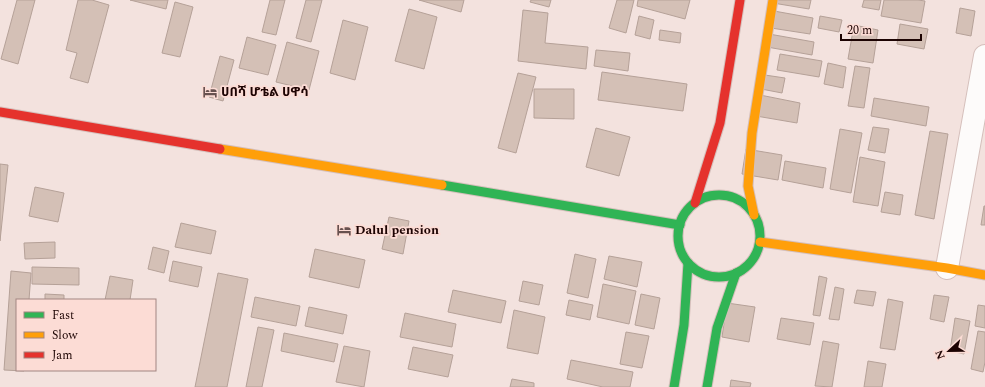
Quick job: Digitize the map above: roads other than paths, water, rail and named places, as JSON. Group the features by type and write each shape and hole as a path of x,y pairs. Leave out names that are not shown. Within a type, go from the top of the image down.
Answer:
{"street":[{"path":"695,203 720,123 740,0"},
{"path":"754,215 745,205 734,198 721,195 707,197 695,203 686,213 680,224 678,238 681,251 688,262 698,271 711,276 724,277 736,273 748,266 756,255 760,242 759,228 754,215 748,186 752,133 773,0"},
{"path":"947,268 985,56"},
{"path":"0,112 680,224"},
{"path":"760,242 985,274"},
{"path":"674,387 684,325 688,262"},
{"path":"707,387 717,328 736,273"}],"place":[{"name":"ሀበሻ ሆቴል ሀዋሳ","path":"210,92"},
{"name":"Dalul pension","path":"344,230"}]}
